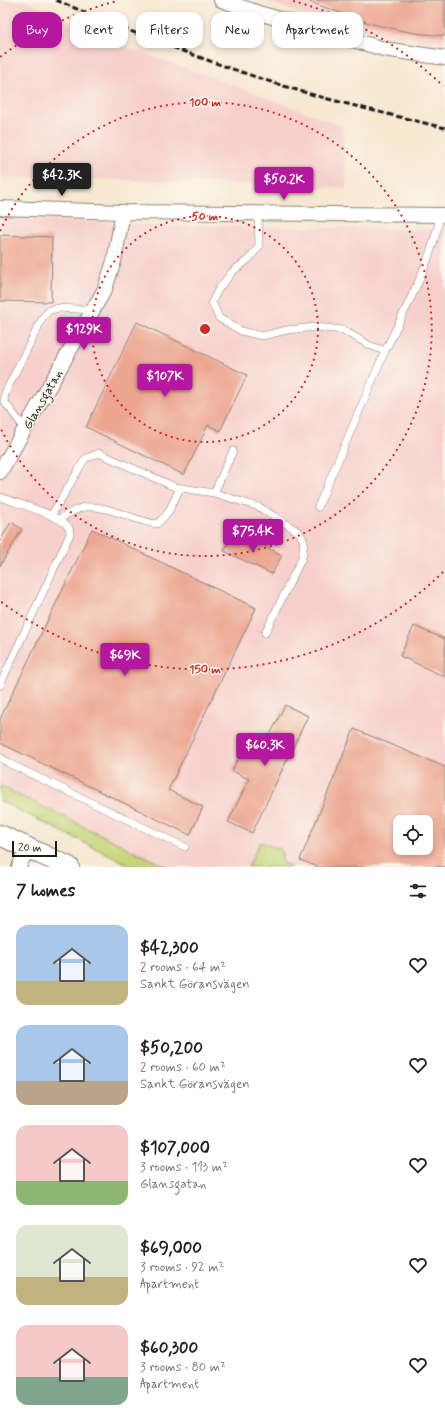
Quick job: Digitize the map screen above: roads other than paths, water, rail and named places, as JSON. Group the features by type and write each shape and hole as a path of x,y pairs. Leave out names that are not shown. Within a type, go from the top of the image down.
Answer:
{"street":[{"path":"221,0 262,14 384,49 445,58"},
{"path":"0,208 123,212 442,215"},
{"name":"Glansgatan","path":"0,472 104,290 114,262 123,212"},
{"path":"0,835 69,867"},
{"path":"18,867 28,847"}],"lane":[{"path":"258,214 259,246 249,258 232,272 218,290 212,302 219,318 241,331 262,336 287,330 316,327 344,330 369,345 385,351"},
{"path":"318,507 385,351 426,266 442,215"},
{"path":"25,429 4,401 5,393 43,317 50,310 59,308 93,310"},
{"path":"214,494 233,451"},
{"path":"51,516 85,459 99,453 175,487 214,494 259,507 299,532 304,541 302,558 265,633"},
{"path":"59,519 84,507 109,510 146,523 157,524 168,513 180,488"},
{"path":"0,497 59,519 69,528 70,534 0,685"},
{"path":"0,757 8,763 185,847"}],"railway":[{"path":"56,0 164,44 295,90 445,128"}]}
